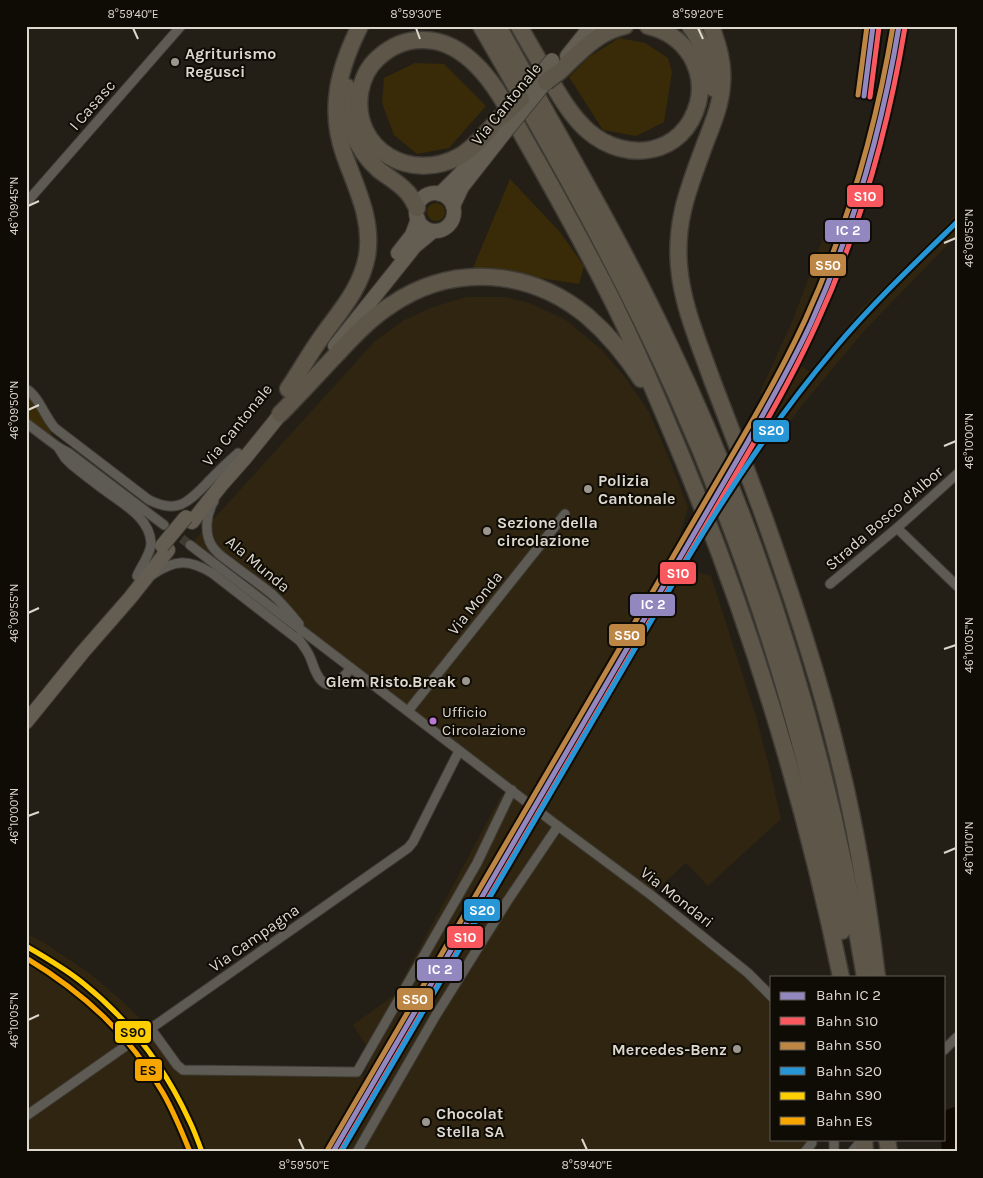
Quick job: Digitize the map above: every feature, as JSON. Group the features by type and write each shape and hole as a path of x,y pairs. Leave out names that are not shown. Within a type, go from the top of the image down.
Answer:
{"highway":[{"path":"361,26 346,91 348,114 352,129 365,155 380,171 406,192 417,214"},
{"path":"288,389 350,298 362,274 366,257 368,239 366,219 361,198 340,140 336,118 337,91 344,63 361,26"},
{"path":"481,26 559,162 630,297 677,395 711,477 752,588 790,709 820,822 850,976"},
{"path":"498,26 630,264 677,360 721,462 763,575 810,723 842,855 865,976"},
{"path":"520,26 573,116 589,132 606,144 634,151 656,148 677,137 692,118 700,93 697,70 683,45 661,30 648,26"},
{"path":"554,71 596,38 625,26"},
{"path":"690,26 704,49 711,71 714,104 712,128"},
{"path":"711,26 720,53 722,81 720,103 681,213 678,239 681,282 694,332 787,585 808,646 826,709 853,822 864,883 877,976"},
{"path":"521,99 502,124 455,158 430,166 404,163 393,159 381,151 366,131 360,110 361,87 370,68 381,55 397,45 417,40 439,42 455,49 471,60 484,74 500,97 532,151 596,268 640,359 699,499 726,571 770,702 802,813 841,976"},
{"path":"280,414 363,327 391,304 411,293 443,281 488,276 521,282 552,293 594,322 620,350 641,379 677,445"}],"main road":[{"name":"Via Cantonale","path":"521,99 554,71 579,26"},
{"name":"Via Cantonale","path":"440,194 459,175 502,124 554,71 591,26"},
{"name":"Via Cantonale","path":"453,206 462,188 502,124"},
{"path":"433,193 440,194 447,197 453,206 454,216 451,223 443,230 433,231 424,227 417,214 419,202 425,196 433,193"},
{"name":"Via Cantonale","path":"26,722 139,579 189,519 222,484 288,389 408,240 417,214"},
{"name":"Via Cantonale","path":"241,456 280,414 415,246 433,231"}],"street":[{"name":"I Casasc","path":"26,203 181,26"},
{"path":"26,390 34,395 62,445 70,453 164,525"},
{"path":"26,423 58,447 70,453"},
{"path":"54,428 148,500 165,506 176,506 191,500 241,456"},
{"path":"58,447 72,465 134,512 146,528 151,544 139,579"},
{"name":"Ala Munda","path":"241,456 212,505 207,523 209,538 218,553 272,595 284,606 309,636"},
{"name":"Strada Bosco d'Albor","path":"830,584 897,528 957,474"},
{"name":"Via Monda","path":"408,711 565,514"},
{"path":"897,528 957,586"},
{"name":"Ala Munda","path":"190,545 558,826"},
{"name":"Ala Munda","path":"139,579 179,563 190,563 204,568 300,641"},
{"name":"Ala Munda","path":"279,613 300,641 311,658 319,677 324,682 337,683 344,678 351,668"},
{"name":"Via Campagna","path":"26,1116 408,848 413,842 460,751"},
{"path":"150,1029 183,1070 358,1072 472,871 512,790"},
{"path":"357,1152 436,1015 508,900 558,826"},
{"name":"Via Mondari","path":"558,826 711,942 748,973 770,995"},
{"path":"946,1048 957,1037"},
{"path":"852,1152 863,1140"},
{"path":"805,1152 812,1143"}],"shaded area":[{"path":"619,38 645,43 668,58 672,72 664,122 636,136 603,130 569,77 589,57"},
{"path":"415,63 444,64 486,106 449,148 417,154 394,135 382,103 384,78"},
{"path":"510,179 560,232 584,266 579,284 473,268"},
{"path":"436,203 442,206 445,212 442,218 436,221 430,218 427,212 430,206"},
{"path":"843,211 860,216 830,294 797,363 809,371 862,308 957,214 957,235 865,330 774,442 760,392 791,324 828,223 839,226"},
{"path":"466,297 505,297 530,303 566,320 601,349 626,378 649,412 688,507 681,533 693,570 711,576 756,716 781,819 708,886 686,863 651,895 770,995 770,1140 823,1140 813,1143 805,1152 26,1152 26,933 43,942 89,973 119,998 151,1029 180,1067 357,1072 364,1077 372,1055 353,1025 394,995 501,796 511,791 190,545 374,342 404,320 433,307"},
{"path":"26,395 32,400 52,437 26,418"},
{"path":"957,1106 957,1152 942,1152 941,1140 946,1140 946,1110"}],"tunnel":[{"path":"171,530 190,545"}],"transit line":[{"path":"864,96 873,26"},
{"path":"333,1152 747,443 796,354 826,287 865,178 884,102 899,26"}],"rail line":[{"name":"S50","path":"858,95 867,26"},
{"name":"S50","path":"328,1149 750,425 790,351 820,285 859,176 878,102 893,26"},
{"name":"S10","path":"870,97 879,27"},
{"name":"S10","path":"340,1152 786,387 832,289 859,216 881,142 905,27"},
{"name":"S20","path":"341,1152 689,556 740,475 776,423 849,331 957,222"},
{"name":"S90","path":"26,946 77,979 100,998 131,1029 169,1082 191,1124 202,1152"},
{"name":"ES","path":"26,958 47,971 86,1001 104,1016 120,1034 150,1072 163,1093 190,1152"}],"place":[{"name":"Agriturismo Regusci","path":"175,62"},
{"name":"Polizia Cantonale","path":"588,489"},
{"name":"Sezione della circolazione","path":"487,531"},
{"name":"Glem Risto.Break","path":"466,681"},
{"name":"Ufficio Circolazione","path":"433,721"},
{"name":"Mercedes-Benz","path":"737,1049"},
{"name":"Chocolat Stella SA","path":"426,1122"}]}
